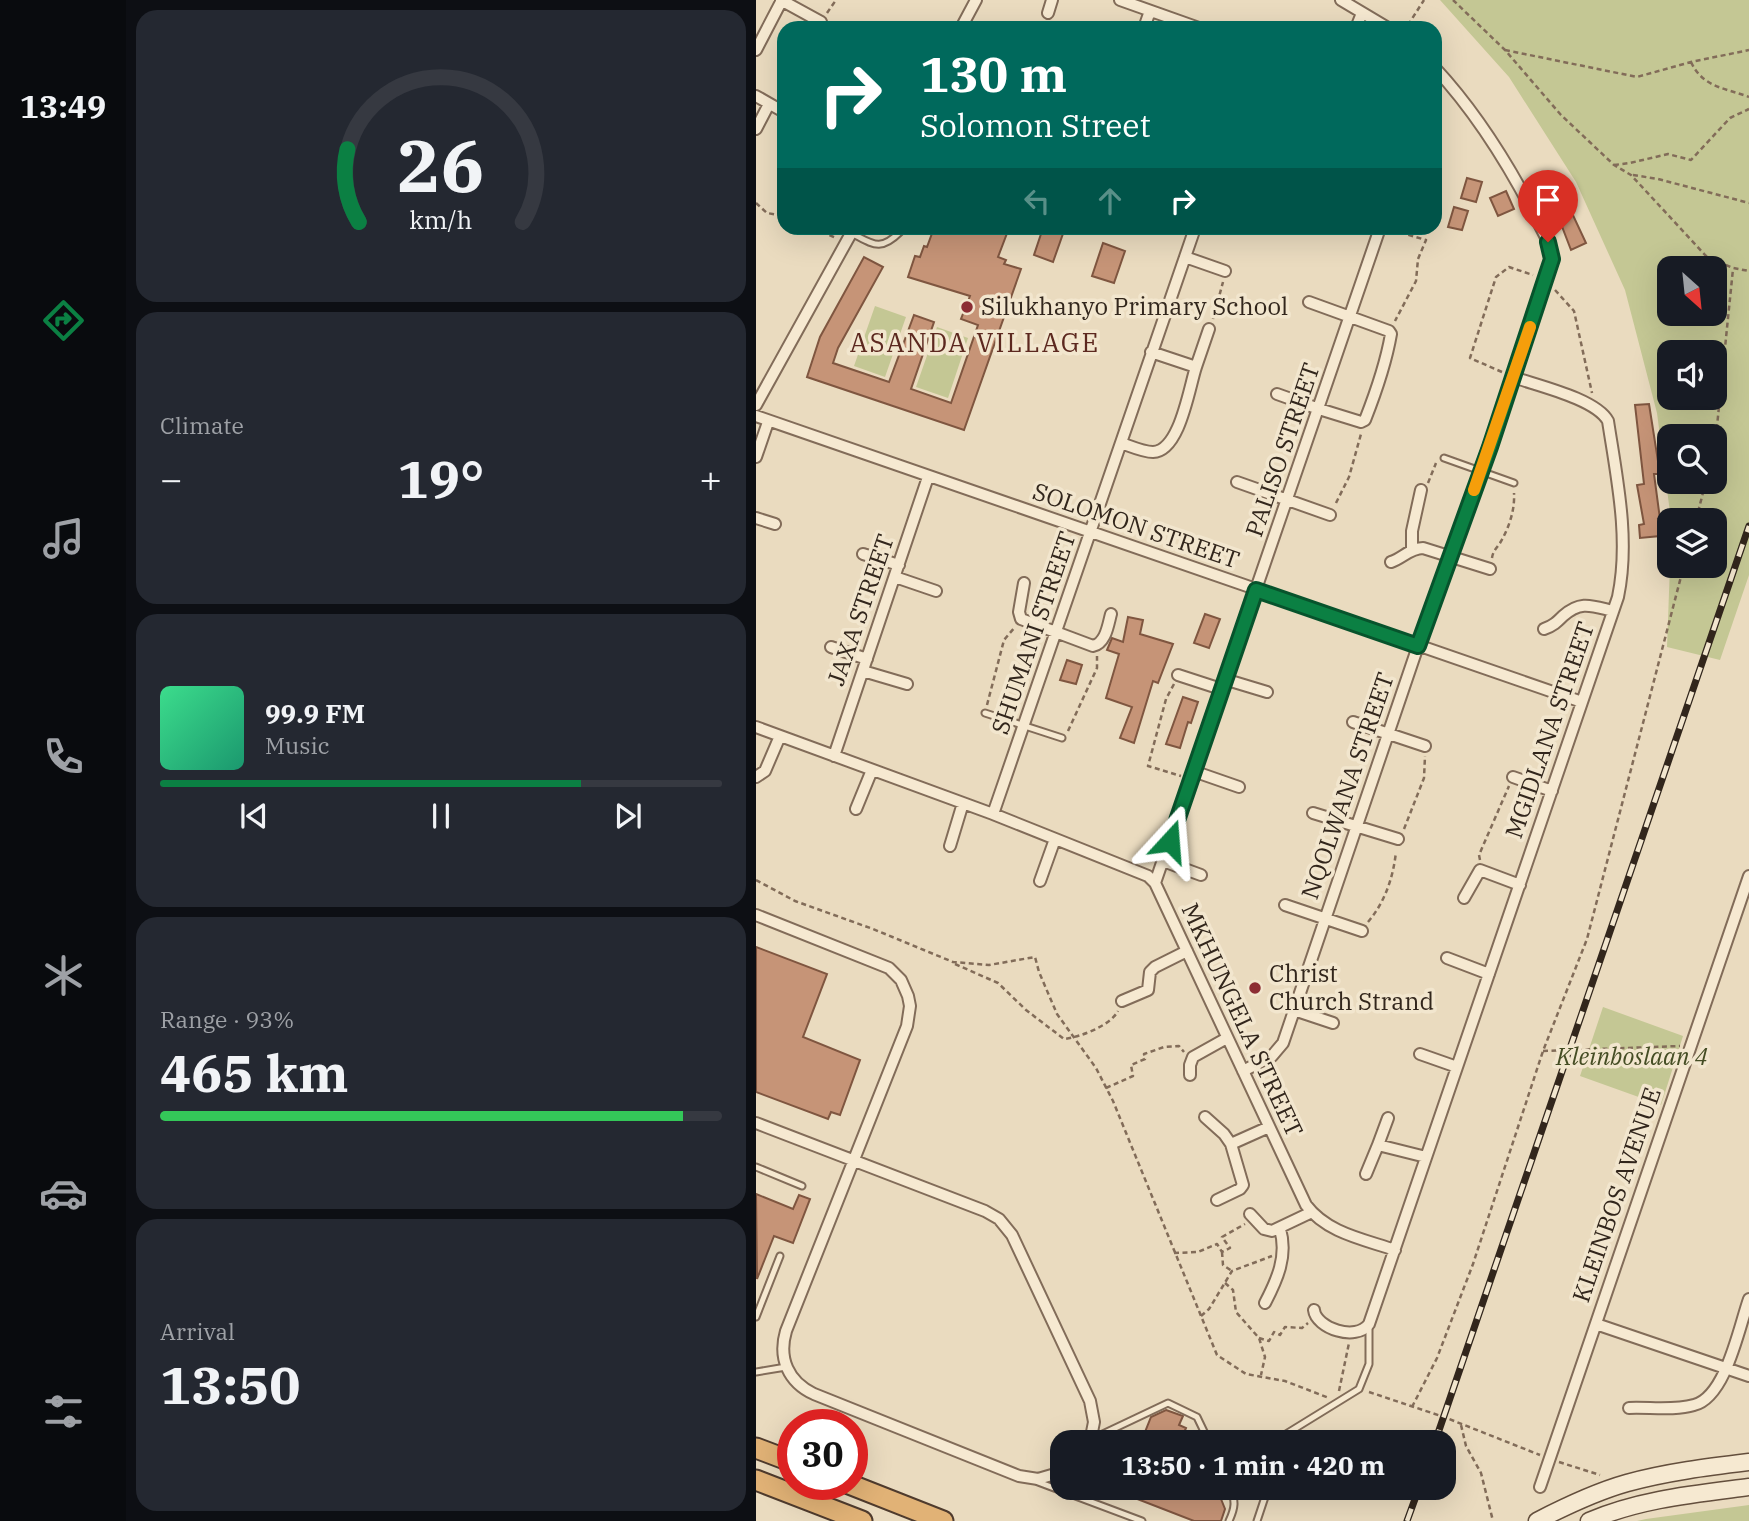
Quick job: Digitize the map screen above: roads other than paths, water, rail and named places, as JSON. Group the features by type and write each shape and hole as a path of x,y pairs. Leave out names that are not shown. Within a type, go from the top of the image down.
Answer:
{"highway":[{"path":"756,1448 777,1456"},
{"path":"756,1480 862,1521"},
{"path":"868,1491 943,1521"}],"main road":[{"path":"1537,1521 1567,1506 1625,1484 1674,1472 1749,1462"},
{"path":"1589,1521 1658,1500 1749,1487"}],"street":[{"path":"756,50 782,0 819,21"},
{"path":"965,21 976,0"},
{"path":"1048,13 1052,0"},
{"path":"1120,0 1180,21"},
{"path":"1341,0 1376,21"},
{"path":"1146,21 1150,10"},
{"path":"1359,21 1362,13"},
{"path":"1442,77 1458,91 1514,176 1551,252 1549,268 1513,377"},
{"path":"756,96 777,108"},
{"path":"756,129 769,104"},
{"path":"756,405 849,235"},
{"name":"SHUMANI STREET","path":"993,814 1193,235"},
{"name":"PALISO STREET","path":"1155,883 1378,235"},
{"path":"1185,257 1226,271"},
{"path":"1277,394 1319,410 1364,421 1378,384 1390,345 1389,331 1309,302"},
{"path":"1121,443 1151,452 1168,445 1177,429 1209,329"},
{"path":"1151,352 1196,367"},
{"name":"NQOLWANA STREET","path":"1243,1071 1276,1053 1283,1043 1513,377"},
{"name":"MGIDLANA STREET","path":"1369,1324 1622,580 1623,553 1618,486 1608,421 1595,406 1513,377"},
{"name":"SOLOMON STREET","path":"756,416 1582,702"},
{"path":"756,457 768,422"},
{"name":"JAXA STREET","path":"834,757 928,477"},
{"path":"1237,482 1330,515"},
{"path":"1412,549 1412,531 1421,489"},
{"path":"756,518 775,524"},
{"path":"1391,562 1403,558 1412,549 1423,548 1490,569"},
{"path":"863,554 899,565"},
{"path":"895,577 936,591"},
{"path":"1024,583 1018,612 1021,619 1097,646 1104,638 1111,614"},
{"path":"1544,629 1579,605 1613,611"},
{"path":"831,647 867,659"},
{"path":"863,671 907,684"},
{"path":"1178,675 1267,692"},
{"path":"1353,722 1425,746"},
{"name":"MKHUNGELA STREET","path":"756,727 993,814 1149,876 1155,883 1301,1196 1312,1212 1335,1229 1395,1250"},
{"path":"756,777 765,771 780,736"},
{"path":"856,809 872,770"},
{"path":"1192,775 1239,786"},
{"path":"1513,777 1552,791"},
{"path":"950,846 963,803"},
{"path":"1313,813 1398,839"},
{"path":"1040,881 1055,839"},
{"path":"1163,861 1201,875"},
{"path":"1464,898 1473,880 1482,870 1520,885"},
{"name":"KLEINBOS AVENUE","path":"1539,1487 1749,876"},
{"path":"1285,905 1362,931"},
{"path":"756,915 883,964 905,987 910,1006 907,1026 786,1331 783,1349 786,1367 797,1384 814,1394 1028,1478 1050,1476"},
{"path":"1122,1002 1148,990 1150,972 1155,967 1187,951"},
{"path":"1447,958 1489,974"},
{"path":"1294,1010 1333,1023"},
{"path":"1190,1075 1191,1060 1227,1038"},
{"path":"1420,1054 1457,1067"},
{"path":"1205,1117 1231,1144 1243,1185 1217,1200"},
{"path":"1366,1174 1388,1118"},
{"path":"756,1123 985,1211 1005,1225 1090,1401 1094,1422 1092,1430"},
{"path":"1231,1144 1269,1127"},
{"path":"1378,1145 1426,1157"},
{"path":"1250,1214 1259,1225 1272,1231 1312,1212"},
{"path":"1265,1303 1278,1277 1282,1254 1280,1229"},
{"path":"1629,1408 1687,1407 1702,1403 1714,1392 1749,1298"},
{"path":"1314,1313 1320,1322 1351,1334 1361,1332 1369,1324"},
{"path":"1596,1324 1749,1376"}],"lane":[{"path":"860,235 875,244 883,245 897,235"},
{"path":"1444,458 1514,483"},
{"path":"985,713 1062,738"},
{"path":"756,1167 802,1186"},
{"path":"756,1317 780,1256"},
{"name":"MGIDLANA STREET","path":"1292,1430 1359,1389 1369,1364 1369,1324"},
{"path":"756,1372 786,1367"},
{"path":"1113,1430 1168,1403 1197,1417 1203,1430"},
{"path":"1028,1478 1142,1521"},
{"path":"1229,1521 1235,1500"},
{"path":"1257,1521 1264,1500"}],"railway":[{"path":"1439,1430 1749,526"},
{"path":"1407,1521 1415,1500"}],"place":[{"name":"Silukhanyo Primary School","path":"967,307"},
{"name":"Christ Church Strand","path":"1255,988"}],"district":[{"name":"ASANDA VILLAGE","path":"975,343"}],"park label":[{"name":"Kleinboslaan 4","path":"1632,1057"}]}
